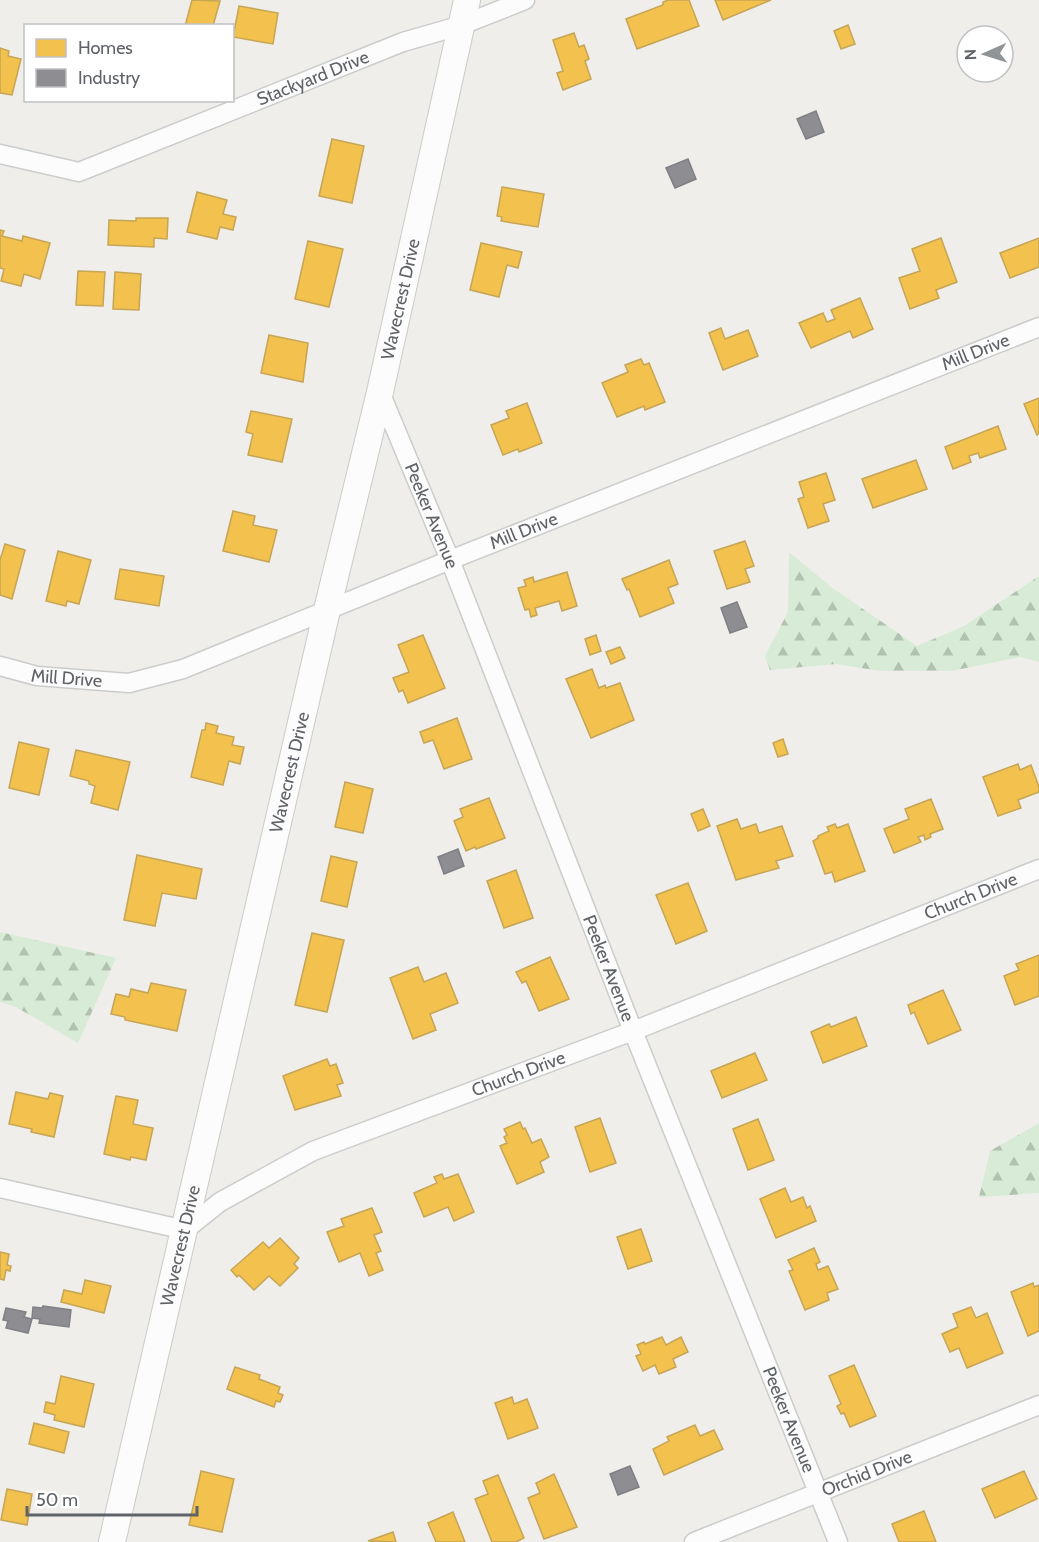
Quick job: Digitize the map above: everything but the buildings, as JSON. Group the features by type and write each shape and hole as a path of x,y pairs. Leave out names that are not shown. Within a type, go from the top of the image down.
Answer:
{"street":[{"name":"Wavecrest Drive","path":"112,1542 327,610 380,392 467,0"},
{"name":"Stackyard Drive","path":"0,154 79,172 403,42 462,25 525,0"},
{"name":"Mill Drive","path":"0,666 37,676 85,681 129,682 183,669 450,560 1039,327"},
{"name":"Peeker Avenue","path":"380,392 450,560 633,1031 838,1542"},
{"name":"Church Drive","path":"185,1230 220,1202 313,1151 633,1031 1039,869"},
{"path":"0,1188 185,1230"},
{"name":"Orchid Drive","path":"694,1542 1039,1406"}],"green space":[{"path":"789,552 831,587 917,646 964,626 1039,576 1039,662 1020,657 951,671 881,671 836,664 770,670 765,656 788,612"},
{"path":"0,932 116,958 78,1043 16,1007 0,1002"},
{"path":"1039,1123 1039,1193 979,1197 990,1151"}]}
